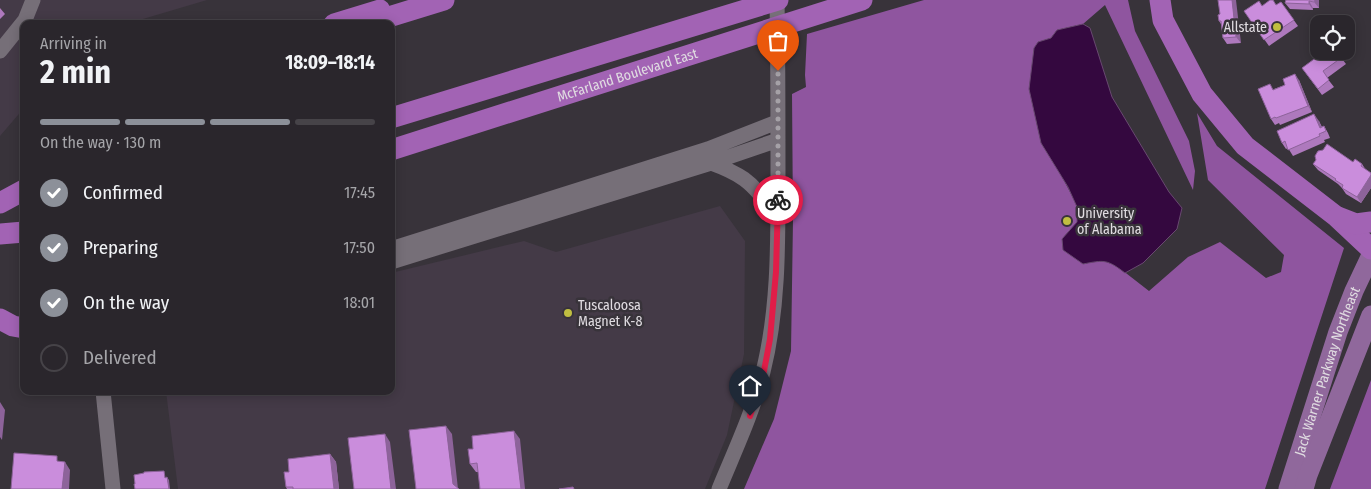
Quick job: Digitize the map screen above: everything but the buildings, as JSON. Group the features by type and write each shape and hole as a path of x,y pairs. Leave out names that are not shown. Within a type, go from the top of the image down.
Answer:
{"highway":[{"path":"347,20 411,0"},
{"path":"379,20 444,0"},
{"name":"McFarland Boulevard East","path":"395,117 777,0"},
{"name":"McFarland Boulevard East","path":"395,149 862,0"},
{"path":"1160,0 1163,20 1202,94 1245,146 1337,217 1371,249"},
{"path":"0,203 20,192"},
{"path":"0,208 20,206"},
{"path":"1337,217 1356,224 1371,222"},
{"path":"0,234 20,232"},
{"path":"0,319 20,327"}],"main road":[{"name":"Jack Warner Parkway Northeast","path":"1303,476 1338,332 1371,255"},
{"name":"Jack Warner Parkway Northeast","path":"1288,489 1303,476 1371,315"}],"street":[{"path":"719,489 752,410 764,371 773,316 778,219 777,0"},
{"path":"24,20 30,1"},
{"path":"0,51 20,25"},
{"path":"395,248 708,149 777,122"},
{"path":"395,261 778,140"},
{"path":"711,162 744,179 778,219"},
{"path":"103,395 113,489"}],"shaded area":[{"path":"0,0 207,0 140,20 20,20 20,113 0,136"},
{"name":"University of Alabama","path":"924,0 1128,0 1135,31 1189,141 1195,171 1193,190 1105,5 1083,24 1057,30 1051,38 1038,42 1061,175 1078,207 1077,222 1062,239 1083,264 1102,260 1113,263 1149,291 1188,257 1220,242 1266,278 1281,272 1284,255 1208,180 1197,113 1217,146 1344,248 1265,489 744,489 774,419 791,351 792,94 806,87 807,34"},
{"path":"1083,24 1090,28 1112,97 1169,192 1182,208 1177,229 1143,263 1125,273 1114,265 1105,262 1083,264 1063,250 1062,239 1077,222 1077,207 1068,187 1041,143 1029,89 1034,48 1038,42 1051,38 1057,30"},
{"name":"Tuscaloosa Magnet K-8","path":"720,206 745,241 744,354 727,435 705,489 178,489 166,395 395,395 395,272 524,241 556,252"},
{"path":"1371,380 1371,489 1330,489"}],"way so far":[{"path":"778,71 778,200"}],"place":[{"name":"Allstate","path":"1277,27"},
{"name":"University of Alabama","path":"1067,221"},
{"name":"Tuscaloosa Magnet K-8","path":"568,313"}],"route":[{"path":"750,416 764,371 773,316 778,200"}]}
